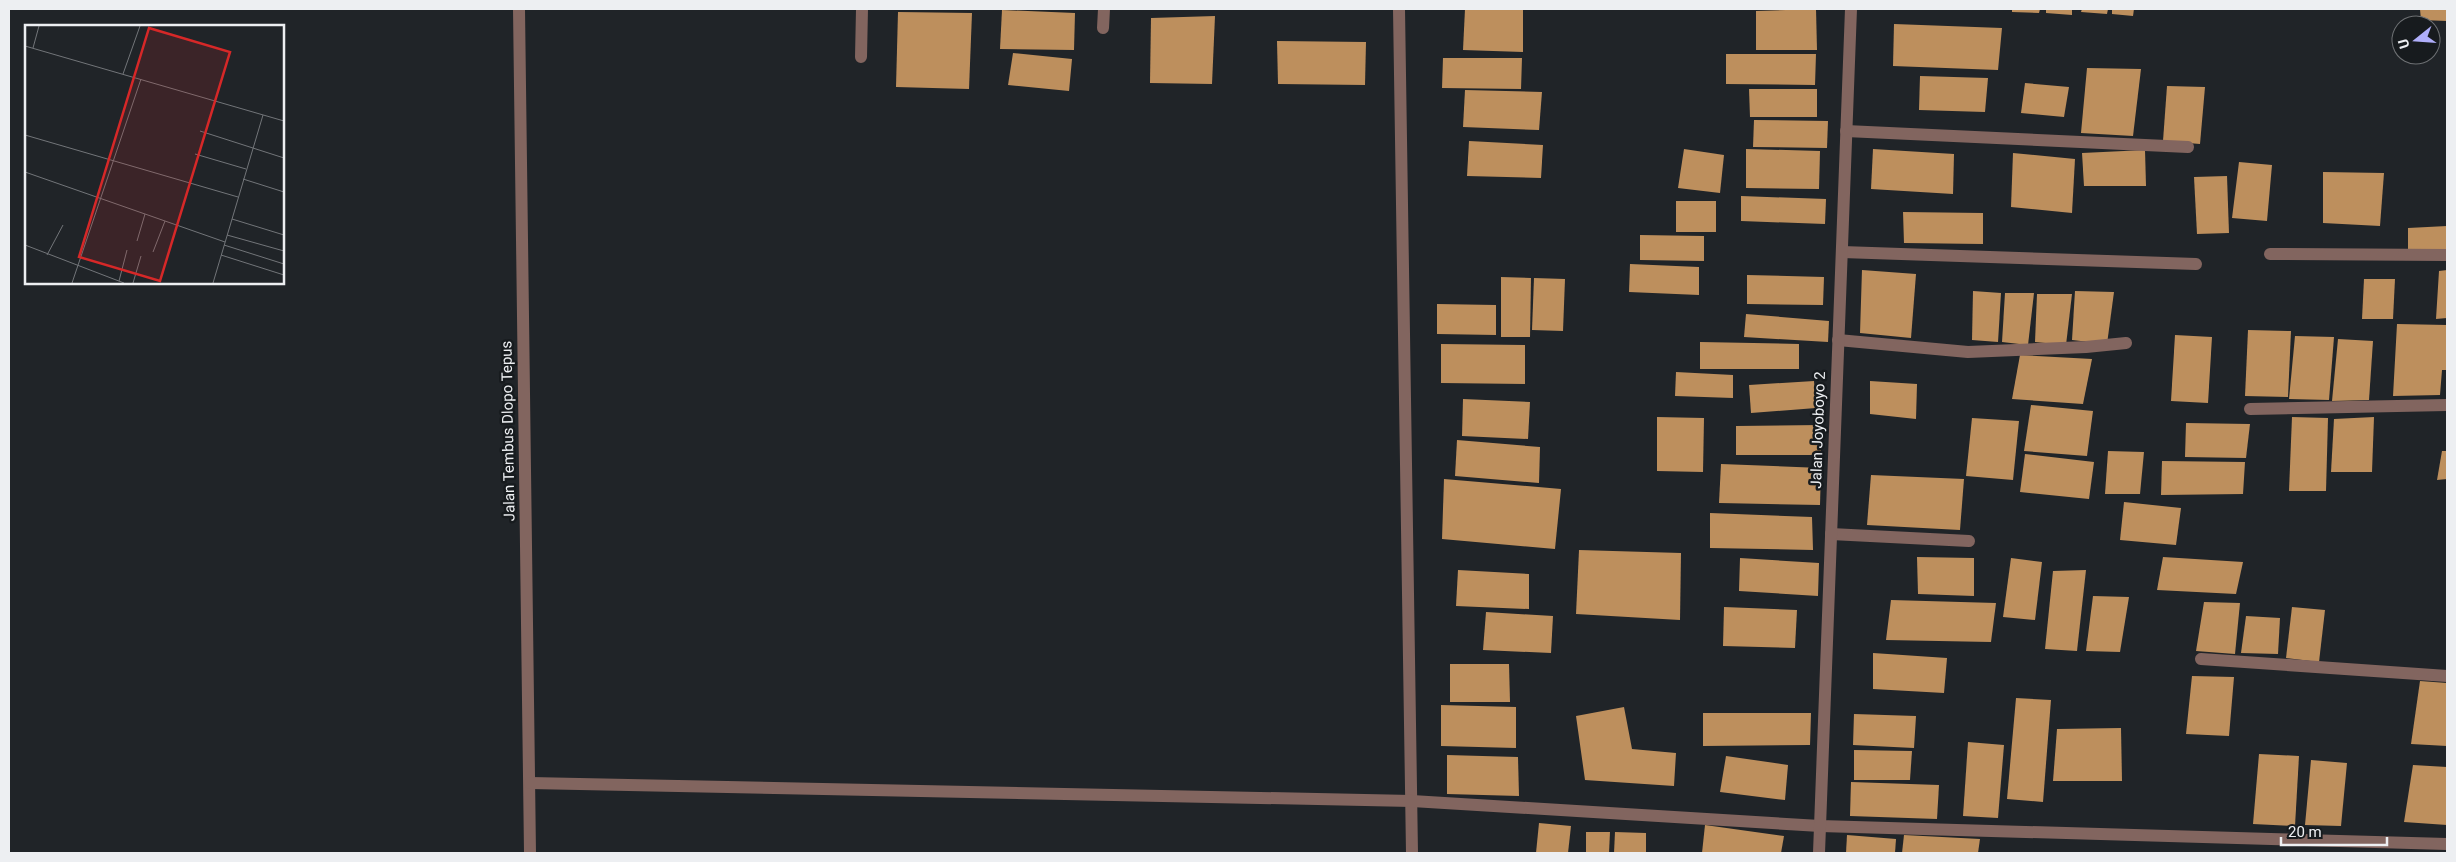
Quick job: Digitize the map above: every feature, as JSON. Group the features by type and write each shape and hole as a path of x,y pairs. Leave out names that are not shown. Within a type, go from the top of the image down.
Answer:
{"street":[{"name":"Jalan Tembus Dlopo Tepus","path":"519,9 530,853"},
{"path":"861,56 862,9"},
{"path":"1104,9 1104,28"},
{"path":"1400,9 1412,853"},
{"name":"Jalan Joyoboyo 2","path":"1819,853 1852,9"},
{"path":"1846,131 2188,147"},
{"path":"1842,252 2196,264"},
{"path":"2270,254 2447,255"},
{"path":"1838,340 1968,352 2086,348 2126,343"},
{"path":"2250,409 2447,404"},
{"path":"1831,534 1969,541"},
{"path":"2201,660 2447,676"},
{"path":"530,783 1412,801 1820,826 2447,844"}],"building":[{"path":"1465,9 1523,9 1523,52 1463,50"},
{"path":"1816,9 1817,50 1756,50 1756,11"},
{"path":"2012,9 2040,9 2039,13 2012,12"},
{"path":"2046,9 2072,9 2072,15 2046,13"},
{"path":"2082,9 2108,9 2107,14 2081,12"},
{"path":"2112,9 2134,9 2133,16 2112,14"},
{"path":"2420,9 2447,9 2447,21 2441,21 2441,15 2421,15"},
{"path":"1002,10 1075,13 1074,50 1000,49"},
{"path":"898,12 972,13 969,89 896,87"},
{"path":"1215,16 1212,84 1150,83 1151,18"},
{"path":"1894,24 2002,28 1998,70 1893,66"},
{"path":"1277,41 1366,42 1365,85 1278,84"},
{"path":"1013,53 1072,59 1069,91 1008,85"},
{"path":"1726,54 1816,54 1815,85 1726,84"},
{"path":"1443,58 1522,58 1521,89 1442,88"},
{"path":"2087,68 2141,69 2133,136 2081,133"},
{"path":"1920,76 1988,78 1985,112 1919,110"},
{"path":"2025,83 2069,87 2064,117 2021,113"},
{"path":"2167,86 2205,87 2200,144 2163,141"},
{"path":"1749,89 1817,89 1817,117 1750,117"},
{"path":"1465,90 1542,92 1539,130 1463,127"},
{"path":"1754,120 1828,121 1827,148 1753,147"},
{"path":"1469,141 1543,145 1541,178 1467,176"},
{"path":"1684,149 1724,155 1720,193 1678,188"},
{"path":"1746,149 1820,151 1819,189 1746,188"},
{"path":"1873,149 1954,154 1953,194 1871,189"},
{"path":"2145,150 2146,186 2084,186 2082,153"},
{"path":"2013,153 2075,159 2072,213 2011,207"},
{"path":"2239,162 2272,165 2267,221 2232,218"},
{"path":"2323,172 2384,173 2380,226 2323,223"},
{"path":"2227,176 2229,233 2197,234 2194,177"},
{"path":"1741,196 1826,199 1825,224 1741,221"},
{"path":"1676,201 1716,201 1716,232 1676,232"},
{"path":"1903,212 1983,213 1983,244 1904,243"},
{"path":"2447,226 2447,253 2408,254 2408,228"},
{"path":"1640,235 1704,236 1704,261 1640,260"},
{"path":"1630,264 1699,267 1699,295 1629,292"},
{"path":"1862,270 1916,274 1911,338 1860,333"},
{"path":"2447,270 2447,318 2436,319 2439,271"},
{"path":"1747,275 1824,277 1823,305 1747,304"},
{"path":"1501,277 1531,278 1530,337 1501,337"},
{"path":"1534,278 1565,279 1563,331 1532,330"},
{"path":"2364,279 2395,279 2393,319 2362,319"},
{"path":"1973,291 2001,293 1998,342 1972,340"},
{"path":"2075,291 2114,292 2107,344 2072,340"},
{"path":"2005,293 2034,293 2028,345 2002,342"},
{"path":"2037,294 2072,294 2066,345 2035,342"},
{"path":"1437,304 1496,305 1496,335 1437,334"},
{"path":"1746,314 1829,321 1828,342 1744,337"},
{"path":"2397,324 2447,325 2447,370 2442,370 2440,395 2393,396"},
{"path":"2248,330 2291,331 2288,397 2245,396"},
{"path":"2175,335 2212,337 2208,403 2171,401"},
{"path":"2295,336 2334,337 2329,400 2289,399"},
{"path":"2338,339 2373,341 2369,400 2332,401"},
{"path":"1700,342 1799,344 1799,369 1700,369"},
{"path":"1441,344 1525,345 1525,384 1441,383"},
{"path":"2020,355 2092,359 2083,404 2012,399"},
{"path":"1676,372 1733,375 1733,398 1675,396"},
{"path":"1814,381 1816,408 1751,413 1749,385"},
{"path":"1870,381 1917,384 1916,419 1870,414"},
{"path":"1463,399 1530,402 1528,439 1462,436"},
{"path":"2031,405 2093,411 2087,456 2024,451"},
{"path":"1657,417 1704,418 1703,472 1657,471"},
{"path":"2292,417 2328,418 2326,491 2289,491"},
{"path":"2374,417 2372,472 2331,472 2334,419"},
{"path":"1972,418 2019,421 2013,480 1966,476"},
{"path":"2186,423 2250,424 2246,458 2185,457"},
{"path":"1820,425 1821,455 1736,455 1736,426"},
{"path":"1457,440 1540,447 1539,483 1455,476"},
{"path":"2108,451 2144,452 2140,494 2105,494"},
{"path":"2442,451 2447,451 2447,479 2437,480"},
{"path":"2025,454 2094,462 2089,499 2020,492"},
{"path":"2162,461 2245,462 2243,494 2161,495"},
{"path":"1721,464 1821,468 1820,505 1719,503"},
{"path":"1871,475 1964,479 1960,530 1867,525"},
{"path":"1444,479 1561,489 1555,549 1442,539"},
{"path":"2124,502 2181,508 2176,545 2120,540"},
{"path":"1710,513 1812,517 1813,550 1710,548"},
{"path":"1579,550 1681,553 1680,620 1576,614"},
{"path":"1917,557 1974,558 1974,596 1918,594"},
{"path":"2163,557 2243,562 2236,594 2157,590"},
{"path":"1740,558 1819,563 1818,596 1739,591"},
{"path":"2011,558 2042,562 2035,620 2003,617"},
{"path":"1458,570 1529,574 1529,609 1456,606"},
{"path":"2086,570 2077,651 2045,649 2053,571"},
{"path":"2093,596 2129,597 2120,652 2086,651"},
{"path":"1891,600 1996,603 1991,642 1886,640"},
{"path":"2204,602 2240,603 2235,654 2196,651"},
{"path":"1724,607 1797,610 1795,648 1723,646"},
{"path":"2292,607 2325,610 2319,662 2286,658"},
{"path":"1486,612 1553,616 1551,653 1483,650"},
{"path":"2246,616 2280,618 2278,654 2241,653"},
{"path":"1873,653 1947,658 1944,693 1873,689"},
{"path":"1450,664 1509,664 1510,702 1450,702"},
{"path":"2192,676 2234,677 2229,736 2186,734"},
{"path":"2420,681 2447,683 2447,746 2411,744"},
{"path":"2016,698 2051,700 2043,802 2007,799"},
{"path":"1441,705 1516,707 1516,748 1441,746"},
{"path":"1624,707 1632,749 1676,753 1674,786 1585,780 1576,716"},
{"path":"1703,713 1811,713 1810,745 1703,746"},
{"path":"1854,714 1916,716 1914,748 1853,745"},
{"path":"2121,728 2122,781 2053,781 2057,729"},
{"path":"1968,742 2004,745 1998,818 1963,816"},
{"path":"1854,750 1912,751 1910,780 1854,780"},
{"path":"2259,754 2299,756 2295,826 2253,824"},
{"path":"1447,755 1518,757 1519,796 1447,794"},
{"path":"1726,756 1788,765 1785,800 1720,792"},
{"path":"2311,760 2347,763 2341,826 2305,825"},
{"path":"2413,765 2447,767 2447,825 2404,822"},
{"path":"1851,782 1939,785 1937,819 1850,816"},
{"path":"1539,823 1571,826 1568,853 1536,853"},
{"path":"1705,825 1784,836 1781,853 1702,853"},
{"path":"1586,832 1610,832 1609,853 1586,853"},
{"path":"1615,832 1646,833 1646,853 1614,853"},
{"path":"1847,835 1896,839 1895,853 1846,853"},
{"path":"1904,835 1980,839 1978,853 1902,853"}]}
